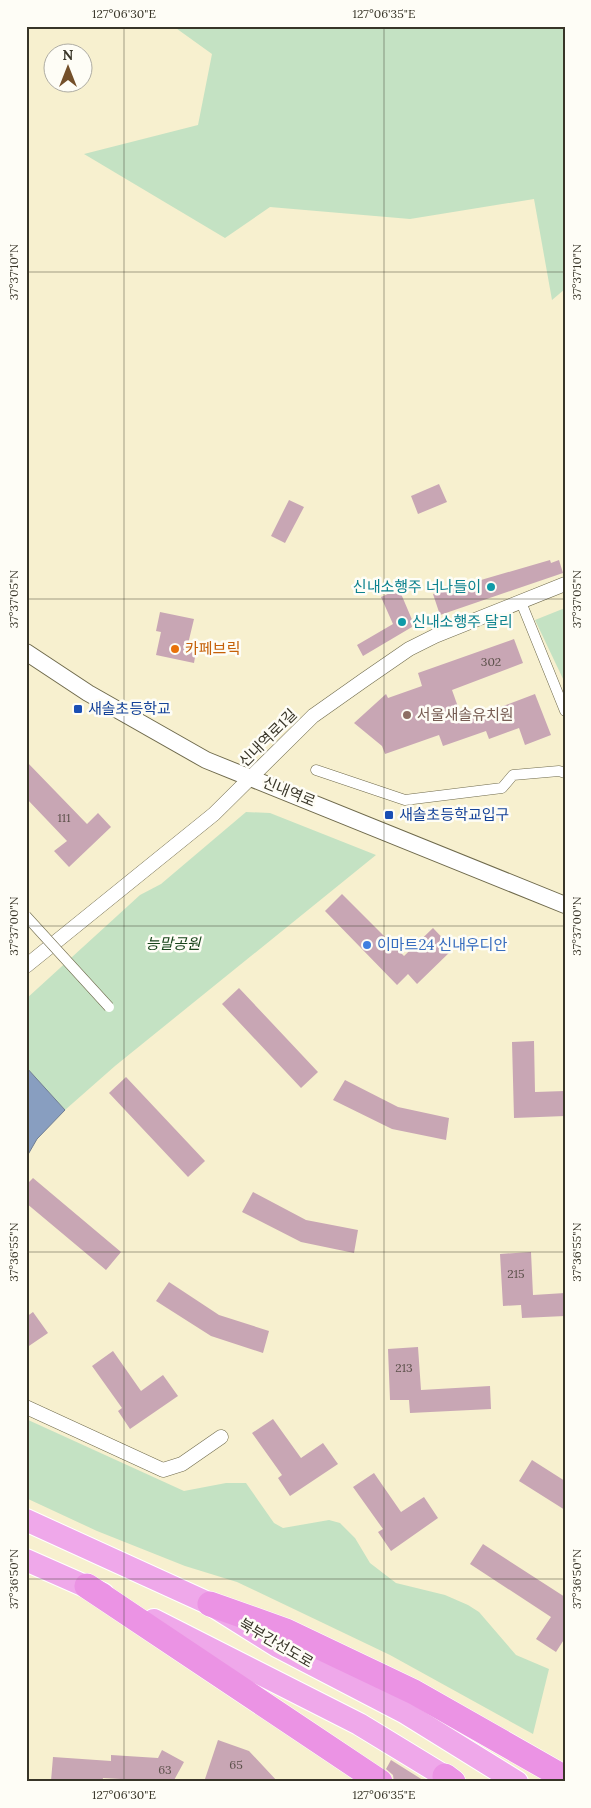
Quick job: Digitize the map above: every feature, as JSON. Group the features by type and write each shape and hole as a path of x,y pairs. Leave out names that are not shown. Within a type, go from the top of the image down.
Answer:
{"highway":[{"name":"북부간선도로","path":"26,1520 210,1604 277,1646 404,1712 517,1782"},
{"path":"26,1560 87,1586 359,1724 451,1780"},
{"path":"87,1586 380,1782"},
{"path":"210,1604 286,1631 414,1692 565,1778"}],"street":[{"name":"신내역로1길","path":"26,966 214,814 312,716 409,649 565,584"},
{"path":"521,602 565,711"},
{"name":"신내역로","path":"26,652 88,693 206,760 565,904"},
{"path":"316,770 405,800 502,788 513,774 559,770 565,773"},
{"path":"26,916 108,1007"},
{"path":"26,1407 163,1470 182,1464 221,1437"}],"green space":[{"path":"173,26 565,26 565,289 552,300 534,199 410,219 270,207 225,238 84,154 198,125 212,54"},
{"path":"565,608 565,683 535,620"},
{"name":"능말공원","path":"246,812 270,813 376,855 115,1066 65,1110 26,1067 26,999 140,895 161,884"},
{"path":"26,1419 184,1491 226,1483 246,1483 274,1523 283,1528 329,1520 340,1523 355,1538 370,1563 396,1583 445,1595 468,1605 479,1612 516,1655 549,1669 533,1734 390,1655 237,1582 185,1566 97,1531 26,1498"}],"water":[{"path":"26,1067 65,1110 37,1139 26,1158"}],"building":[{"path":"439,484 447,502 418,514 411,496"},
{"path":"289,500 304,507 285,543 271,536"},
{"name":"신내소행주 너나들이","path":"550,560 551,563 559,560 563,573 440,615 433,594"},
{"name":"신내소행주 달리","path":"399,589 413,622 411,623 412,627 363,656 357,645 393,624 381,597"},
{"path":"160,612 194,619 188,644 197,646 194,663 156,655 161,632 156,631"},
{"path":"514,639 523,663 452,690 463,721 535,694 551,735 525,745 519,728 489,739 486,731 443,746 439,735 385,754 382,746 354,723 386,694 388,698 422,686 418,673"},
{"path":"26,761 87,824 98,813 111,827 69,867 54,851 67,841 26,798"},
{"path":"342,894 404,956 433,928 453,949 417,984 408,974 397,985 325,911"},
{"path":"239,988 318,1072 301,1088 222,1004"},
{"path":"534,1041 535,1092 565,1091 565,1116 514,1118 512,1042"},
{"path":"126,1077 205,1161 188,1177 109,1093"},
{"path":"345,1080 398,1107 449,1118 446,1140 392,1129 333,1100"},
{"path":"33,1178 121,1252 106,1270 26,1203 26,1185"},
{"path":"253,1192 306,1220 358,1230 354,1253 301,1242 242,1212"},
{"path":"531,1252 533,1295 565,1293 565,1316 522,1318 521,1305 503,1306 500,1254"},
{"path":"169,1282 219,1315 269,1331 263,1353 211,1336 156,1301"},
{"path":"33,1312 48,1333 26,1348 26,1317"},
{"path":"418,1347 421,1390 490,1386 491,1409 410,1413 409,1400 390,1400 388,1349"},
{"path":"113,1351 141,1391 163,1375 178,1396 130,1429 118,1411 122,1408 92,1366"},
{"path":"273,1419 301,1458 323,1443 338,1464 290,1496 278,1478 282,1475 252,1433"},
{"path":"532,1460 565,1481 565,1510 519,1481"},
{"path":"374,1473 401,1512 424,1497 438,1518 391,1551 378,1532 383,1529 353,1487"},
{"path":"483,1544 565,1597 565,1638 556,1652 536,1639 551,1617 470,1564"},
{"path":"218,1740 249,1751 278,1782 204,1782"},
{"path":"162,1750 184,1762 173,1782 103,1778 102,1782 51,1781 53,1757 111,1761 111,1755 158,1758"},
{"path":"391,1760 426,1782 394,1782 393,1775 386,1769"}],"place":[{"name":"신내소행주 너나들이","path":"491,587"},
{"name":"신내소행주 달리","path":"402,622"},
{"name":"카페브릭","path":"175,649"},
{"name":"새솔초등학교","path":"78,709"},
{"name":"서울새솔유치원","path":"407,715"},
{"name":"새솔초등학교입구","path":"389,815"},
{"name":"이마트24 신내우디안","path":"367,945"}]}
